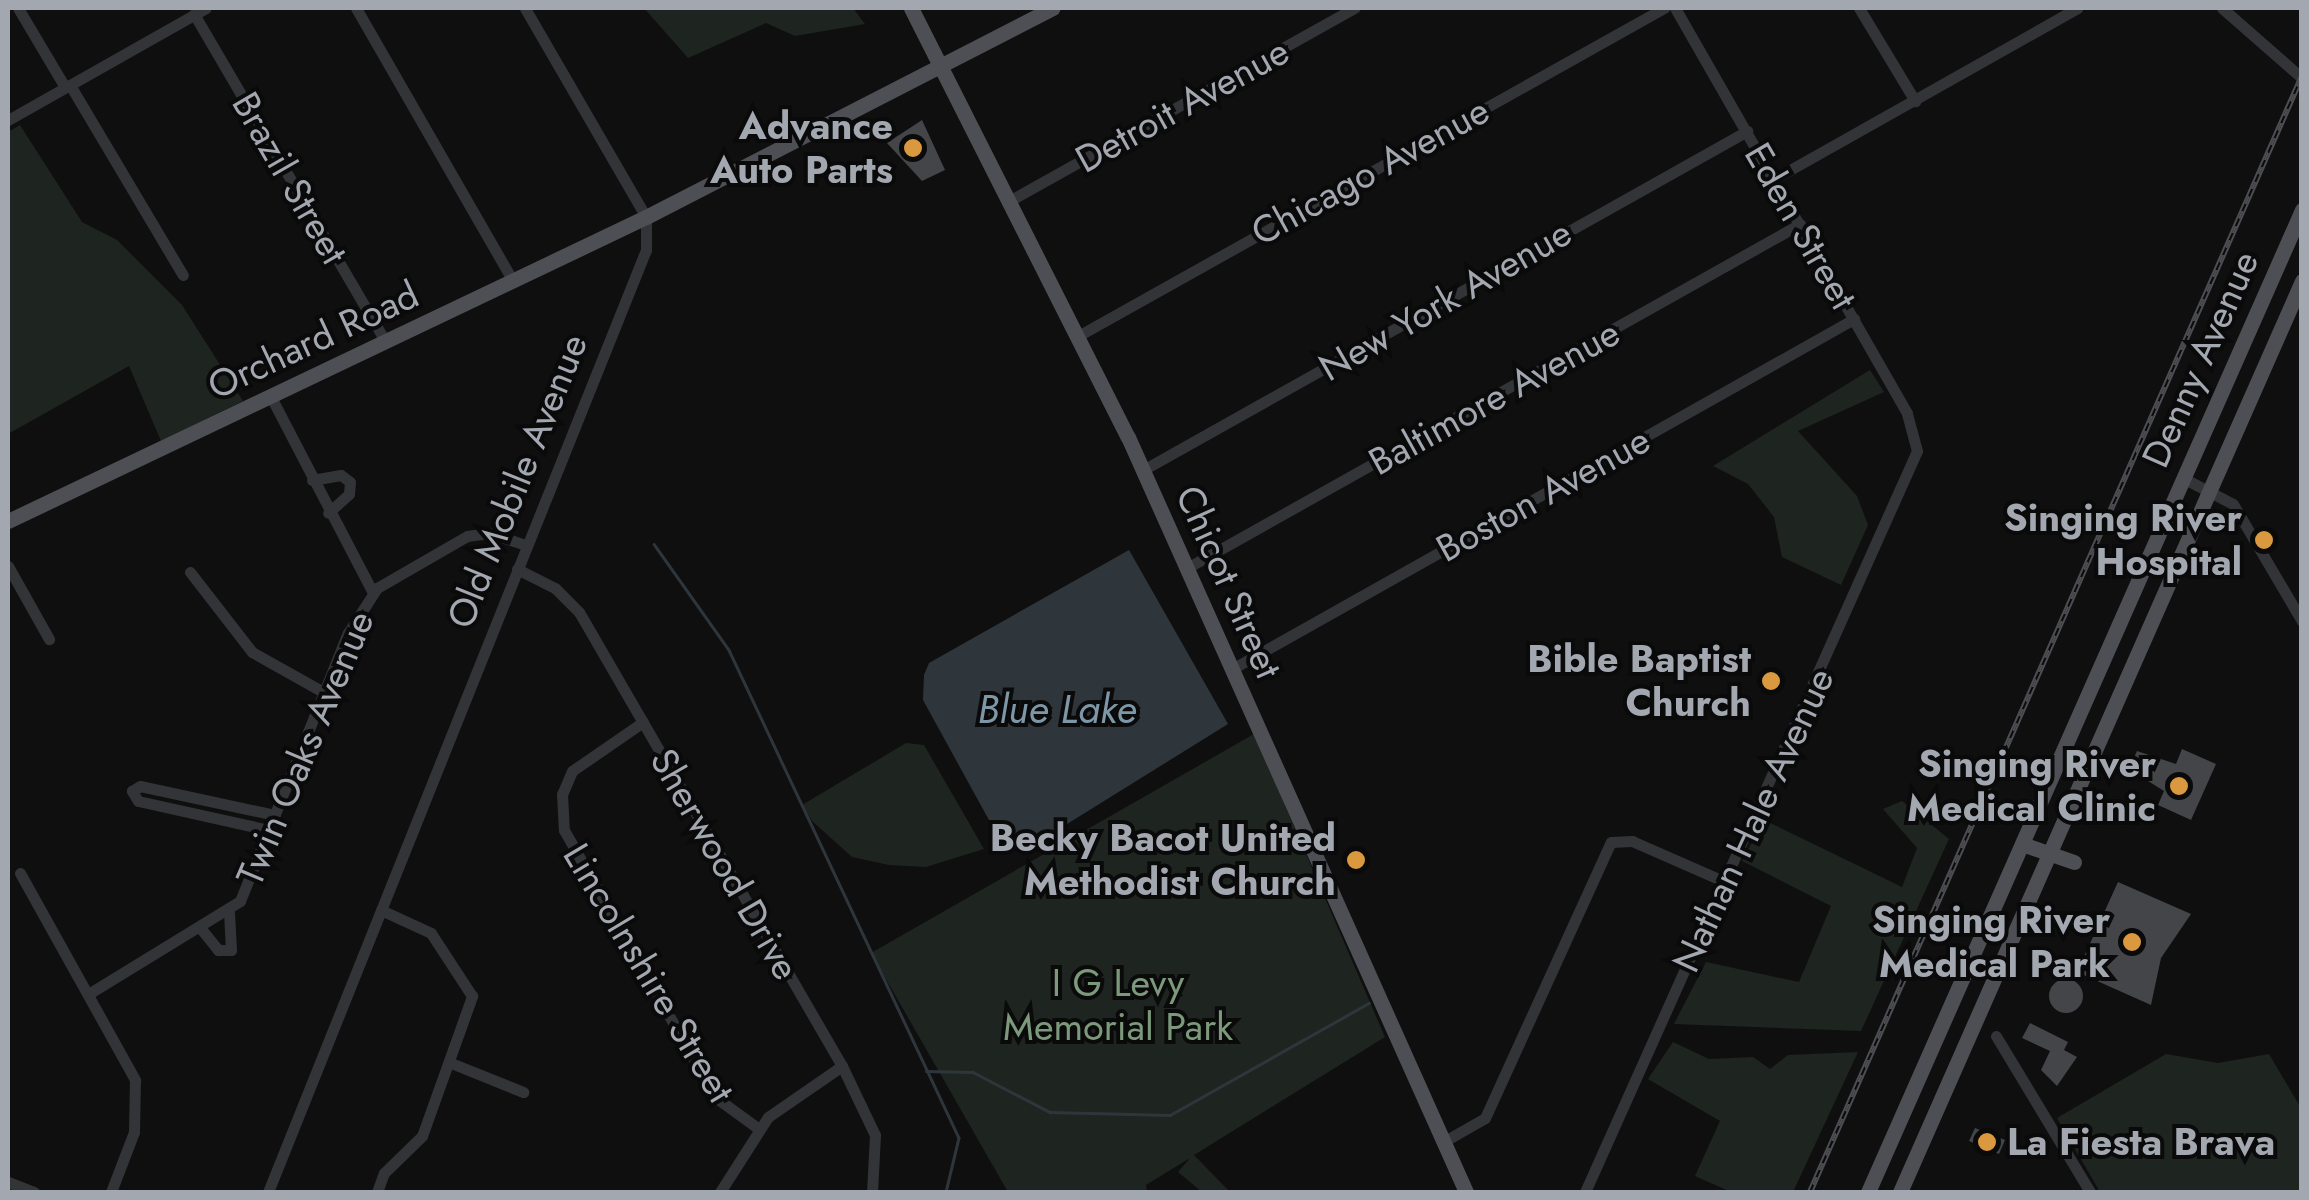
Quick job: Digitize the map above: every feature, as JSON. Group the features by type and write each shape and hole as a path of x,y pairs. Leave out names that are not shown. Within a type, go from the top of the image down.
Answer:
{"main road":[{"name":"Chicot Street","path":"911,8 1143,470 1466,1192"},
{"path":"646,217 943,68 1052,8"},
{"name":"Denny Avenue","path":"1868,1192 2302,210"},
{"name":"Orchard Road","path":"8,521 646,217"},
{"path":"1900,1192 2302,282"},
{"path":"2022,844 2074,862"}],"street":[{"path":"18,8 183,275"},
{"path":"356,8 513,281"},
{"path":"525,8 646,217"},
{"name":"Detroit Avenue","path":"1009,201 1355,8"},
{"name":"Chicago Avenue","path":"1078,336 1664,8"},
{"name":"Eden Street","path":"1676,8 1907,412 1917,447"},
{"path":"1860,8 1915,101"},
{"path":"1774,179 2078,8"},
{"path":"2222,8 2302,78"},
{"path":"8,120 200,11"},
{"name":"Brazil Street","path":"200,11 386,342"},
{"name":"New York Avenue","path":"1143,470 1747,131"},
{"name":"Old Mobile Avenue","path":"268,1192 646,250 646,217"},
{"name":"Baltimore Avenue","path":"1187,568 1800,224"},
{"name":"Boston Avenue","path":"1232,670 1854,319"},
{"path":"271,397 372,593"},
{"name":"Nathan Hale Avenue","path":"1584,1192 1917,447"},
{"path":"312,480 341,475 350,482 349,494 328,512"},
{"path":"2182,478 2232,504 2302,622"},
{"name":"Twin Oaks Avenue","path":"90,993 229,913 372,593 402,567 466,536 490,533 526,545"},
{"path":"8,566 49,639"},
{"name":"Sherwood Drive","path":"517,569 555,588 579,612 842,1066 875,1134 872,1192"},
{"path":"190,572 252,652 325,692"},
{"name":"Lincolnshire Street","path":"643,722 572,772 562,794 564,830 715,1097 758,1129"},
{"path":"269,830 138,802 132,790 275,816"},
{"path":"1443,1142 1485,1118 1600,856 1616,840 1723,881"},
{"path":"20,873 124,1051 137,1099 111,1192"},
{"path":"377,1192 384,1173 422,1136 470,1016 470,988 431,933 381,910"},
{"path":"202,930 218,950 232,950 229,913"},
{"path":"1996,1036 2090,1192"},
{"path":"451,1064 523,1092"},
{"path":"720,1192 758,1129 800,1090 842,1066"},
{"path":"8,1182 34,1192"}],"green space":[{"path":"644,8 853,8 865,24 795,36 766,23 688,58"},
{"path":"20,125 82,222 117,240 182,305 243,401 161,441 129,366 8,434 8,132"},
{"path":"1870,370 1884,392 1798,431 1857,496 1868,525 1841,585 1782,557 1774,517 1748,484 1713,466"},
{"name":"I G Levy Memorial Park","path":"1254,734 1385,1037 1194,1155 1230,1192 1202,1192 1178,1172 1190,1158 1146,1185 1147,1192 1008,1192 871,953"},
{"path":"906,743 924,745 984,849 926,867 889,865 852,857 812,821 802,805"},
{"path":"1902,801 1949,839 1861,1031 1674,1024 1706,962 1799,982 1831,906 1742,861 1764,820 1902,887 1917,848 1883,809"},
{"path":"1673,1042 1709,1059 1753,1057 1770,1069 1788,1055 1858,1052 1793,1192 1731,1192 1695,1176 1720,1121 1648,1079"},
{"path":"2166,1054 2218,1063 2269,1054 2301,1108 2301,1192 2100,1192 2057,1118"}],"water":[{"name":"Blue Lake","path":"1129,550 1228,724 1051,834 1015,841 995,831 923,700 924,675 929,663"}],"building":[{"name":"Advance Auto Parts","path":"922,120 945,170 922,181 887,143"},
{"name":"Singing River Medical Clinic","path":"2182,749 2216,764 2191,820 2158,805 2164,791 2129,769 2137,751 2176,764"},
{"name":"Singing River Medical Park","path":"2118,882 2191,914 2161,958 2151,1005 2077,972"},
{"path":"2066,979 2078,984 2083,996 2078,1008 2066,1013 2054,1008 2049,996 2054,984"},
{"path":"2030,1023 2068,1042 2064,1050 2077,1057 2057,1086 2041,1070 2050,1051 2022,1038"},
{"name":"La Fiesta Brava","path":"1975,1128 2005,1140 1999,1154 1969,1141"}],"waterway":[{"path":"654,544 729,650 959,1138 946,1192"},
{"path":"926,1071 973,1072 1050,1112 1170,1115 1369,1003"}],"railway":[{"path":"1810,1192 2302,76"}],"place":[{"name":"Advance Auto Parts","path":"913,148"},
{"name":"Singing River Hospital","path":"2264,540"},
{"name":"Bible Baptist Church","path":"1771,681"},
{"name":"Singing River Medical Clinic","path":"2179,786"},
{"name":"Becky Bacot United Methodist Church","path":"1356,860"},
{"name":"Singing River Medical Park","path":"2132,942"},
{"name":"La Fiesta Brava","path":"1987,1142"}]}
